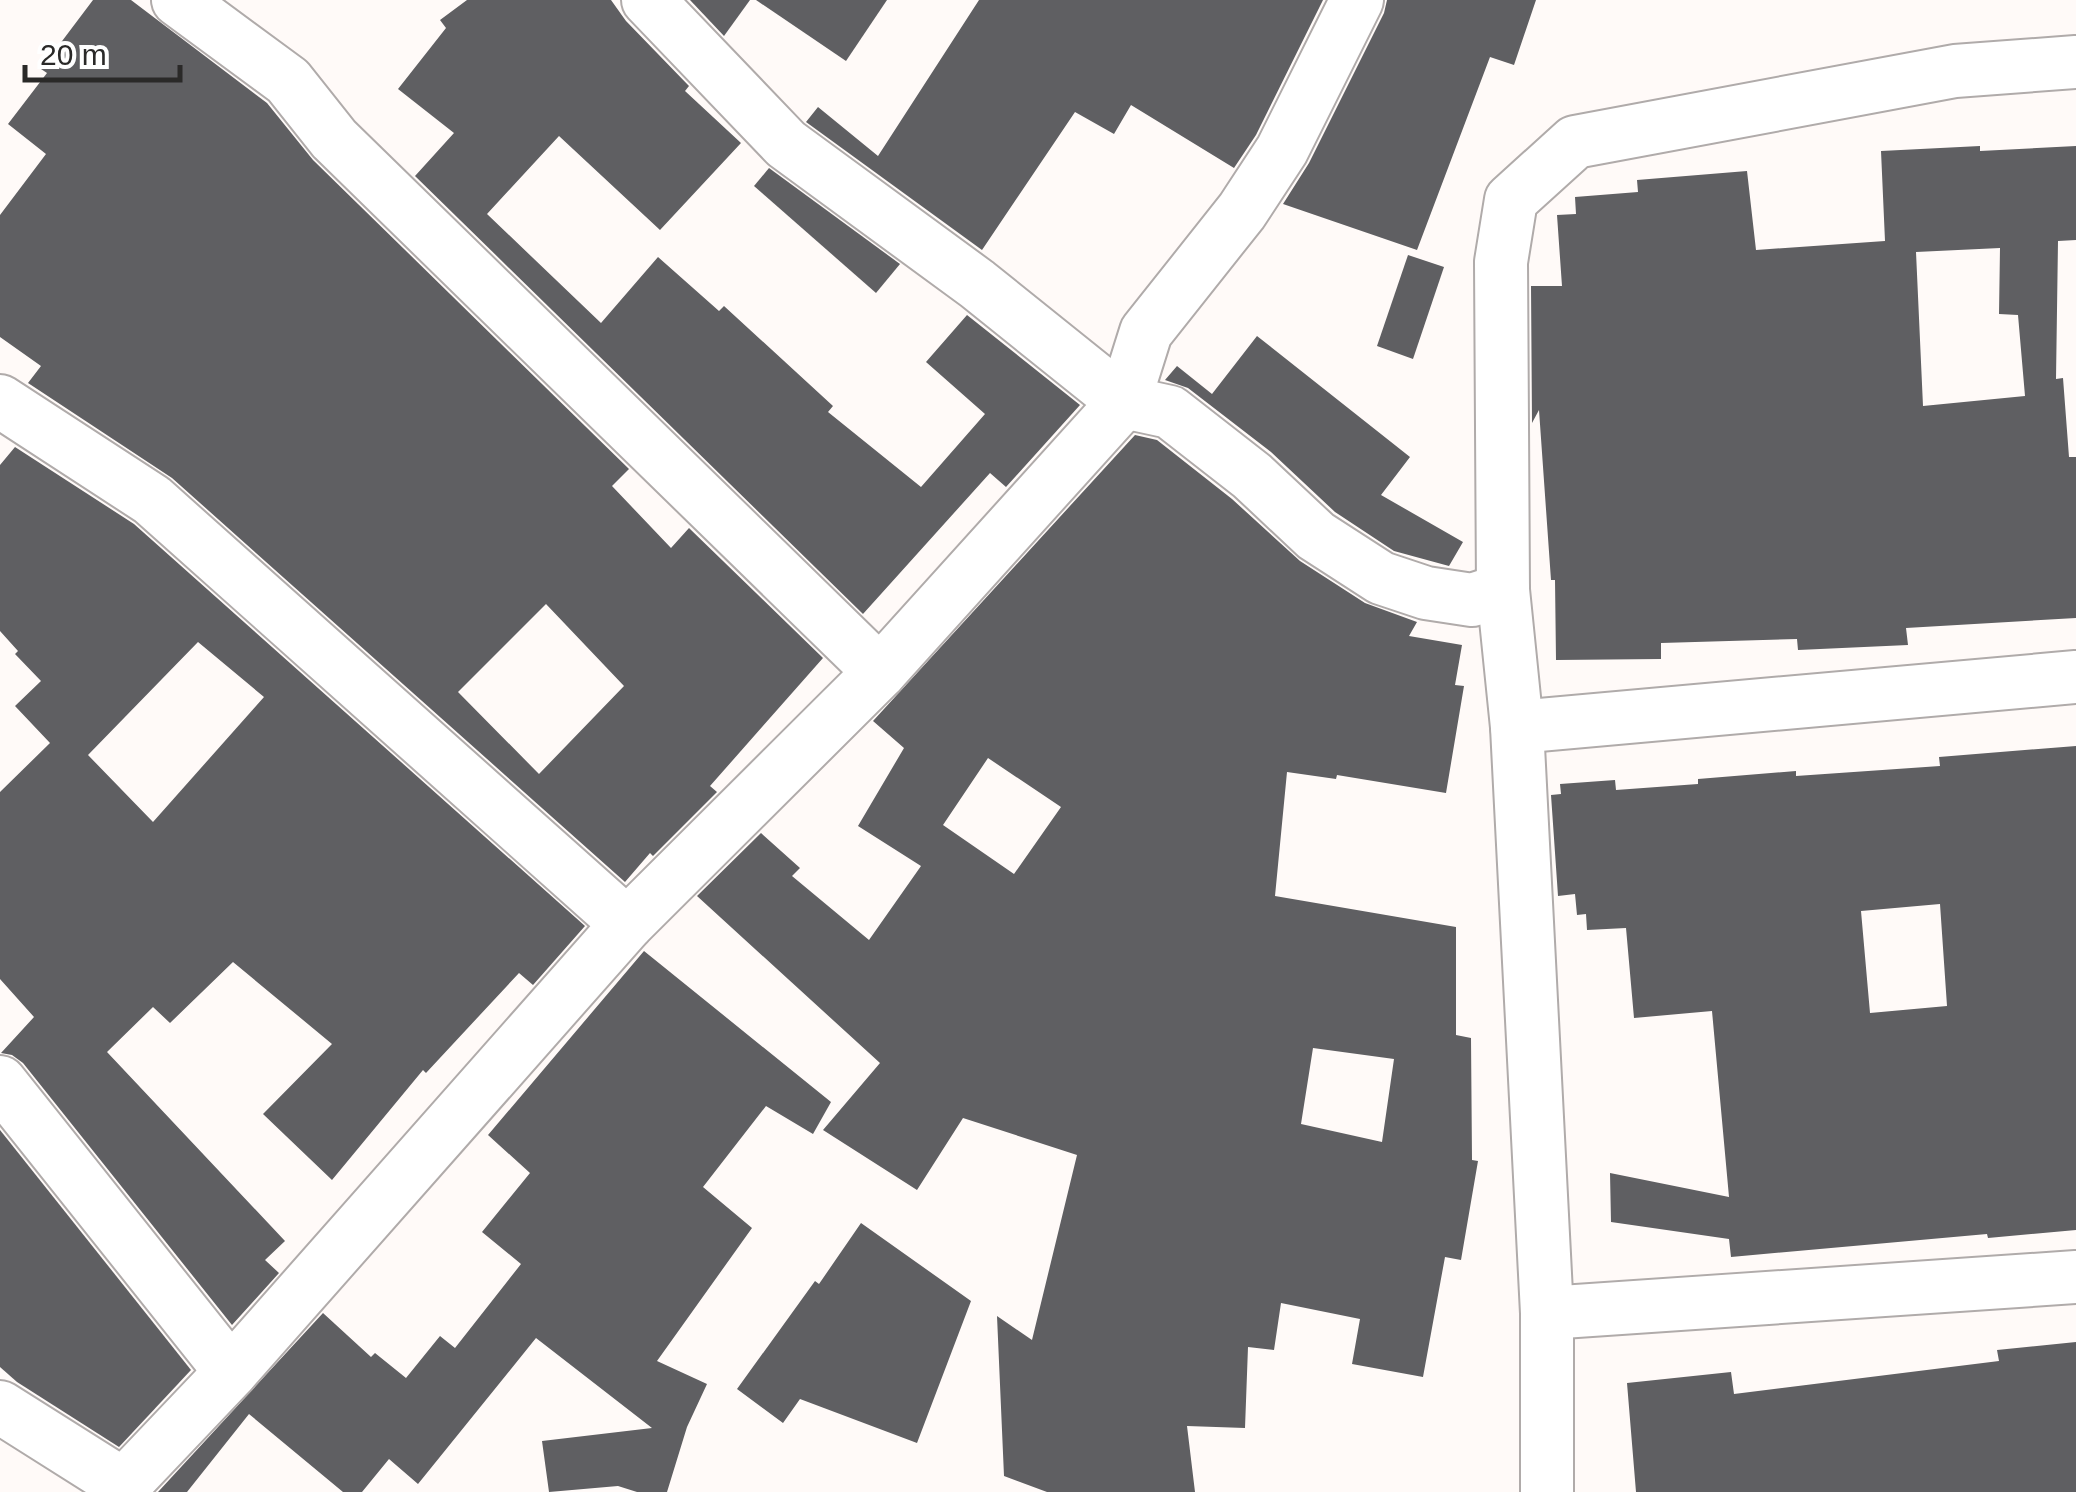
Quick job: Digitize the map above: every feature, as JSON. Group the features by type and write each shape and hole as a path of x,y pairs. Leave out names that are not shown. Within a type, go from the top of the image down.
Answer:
{"street":[{"path":"178,0 288,81 334,139 880,672"},
{"path":"648,0 786,144 977,284 1124,402 1170,412 1252,476 1316,536 1381,578 1426,593 1472,600 1503,590"},
{"path":"0,1406 120,1488 231,1372 626,924 880,672 1124,402 1146,332 1242,211 1282,150 1357,0"},
{"path":"1547,1492 1548,1314 1518,727 1503,590 1501,262 1511,200 1575,142 1955,71 2076,62"},
{"path":"0,401 152,500 626,924"},
{"path":"1518,727 2076,678"},
{"path":"0,1082 231,1372"},
{"path":"1548,1314 2076,1277"}],"building":[{"path":"93,0 131,0 267,103 313,160 629,469 612,486 671,548 689,528 823,658 710,786 717,792 653,856 650,853 625,882 172,478 28,383 41,366 0,337 0,215 46,154 8,124 47,73 41,69","holes":["546,604 624,686 539,774 458,692"]},
{"path":"467,0 611,0 689,86 685,91 741,143 660,230 559,136 487,214 601,323 658,257 719,311 724,306 833,406 828,412 921,487 985,414 926,362 967,315 1080,405 1006,487 990,473 863,614 415,176 454,133 398,89 446,28 440,20"},
{"path":"690,0 750,0 724,36"},
{"path":"756,0 887,0 846,61"},
{"path":"979,0 1323,0 1256,135 1234,168 1131,105 1114,134 1075,112 982,250 806,122 818,107 878,156"},
{"path":"1387,0 1536,0 1514,65 1490,57 1417,250 1283,204 1309,163"},
{"path":"2076,146 2076,240 2058,241 2056,379 2063,378 2069,457 2076,457 2076,618 1906,628 1908,645 1798,650 1797,639 1661,643 1661,659 1556,660 1555,580 1551,580 1539,410 1532,423 1531,286 1562,286 1557,215 1576,214 1575,197 1638,192 1637,180 1747,171 1756,250 1885,241 1881,151","holes":["2000,248 1999,314 2018,315 2025,396 1923,406 1916,252"]},
{"path":"769,168 900,264 876,293 754,186"},
{"path":"1408,255 1444,267 1413,359 1377,346"},
{"path":"1257,336 1410,457 1381,495 1463,542 1449,566 1394,551 1335,512 1271,452 1188,388 1165,380 1177,366 1212,394"},
{"path":"1135,435 1157,440 1232,499 1300,561 1365,603 1417,622 1409,636 1462,645 1455,685 1464,686 1446,793 1337,775 1336,779 1287,772 1275,896 1456,927 1456,1035 1471,1038 1472,1160 1478,1161 1461,1260 1445,1257 1423,1377 1352,1364 1360,1319 1281,1303 1274,1350 1248,1347 1245,1428 1187,1426 1195,1492 1047,1492 1004,1476 997,1316 1032,1340 1077,1155 963,1118 917,1190 823,1130 880,1063 697,896 761,833 800,868 792,876 869,940 921,866 858,826 904,748 873,721","holes":["988,758 1061,807 1014,874 943,825","1313,1048 1394,1059 1382,1142 1301,1124"]},
{"path":"15,447 134,524 585,926 533,985 519,973 426,1073 423,1070 332,1180 263,1114 332,1044 233,962 170,1023 153,1007 107,1052 285,1241 265,1260 279,1273 232,1325 23,1063 1,1053 34,1017 0,979 0,792 50,743 15,706 41,681 0,631 0,465","holes":["198,642 264,697 153,822 88,755"]},
{"path":"2076,746 2076,1230 1731,1257 1729,1239 1611,1222 1610,1173 1729,1197 1712,1011 1634,1018 1626,928 1587,930 1586,914 1577,915 1575,894 1558,896 1551,795 1561,794 1560,784 1615,780 1616,790 1796,771 1796,776 1940,766 1939,757","holes":["1940,904 1947,1006 1870,1013 1861,911"]},
{"path":"644,951 831,1102 813,1134 766,1106 703,1187 752,1228 657,1361 707,1384 687,1427 667,1492 637,1492 618,1486 549,1492 542,1441 652,1428 536,1338 418,1484 389,1459 362,1492 343,1492 249,1414 187,1492 158,1492 323,1313 371,1357 375,1353 406,1378 440,1336 455,1348 521,1264 482,1232 530,1173 488,1135"},
{"path":"0,1130 191,1370 119,1447 0,1367"},
{"path":"861,1223 971,1301 917,1443 800,1399 783,1423 737,1389"},
{"path":"2076,1342 2076,1492 1636,1492 1627,1383 1731,1372 1734,1394 1999,1361 1997,1350"}]}
